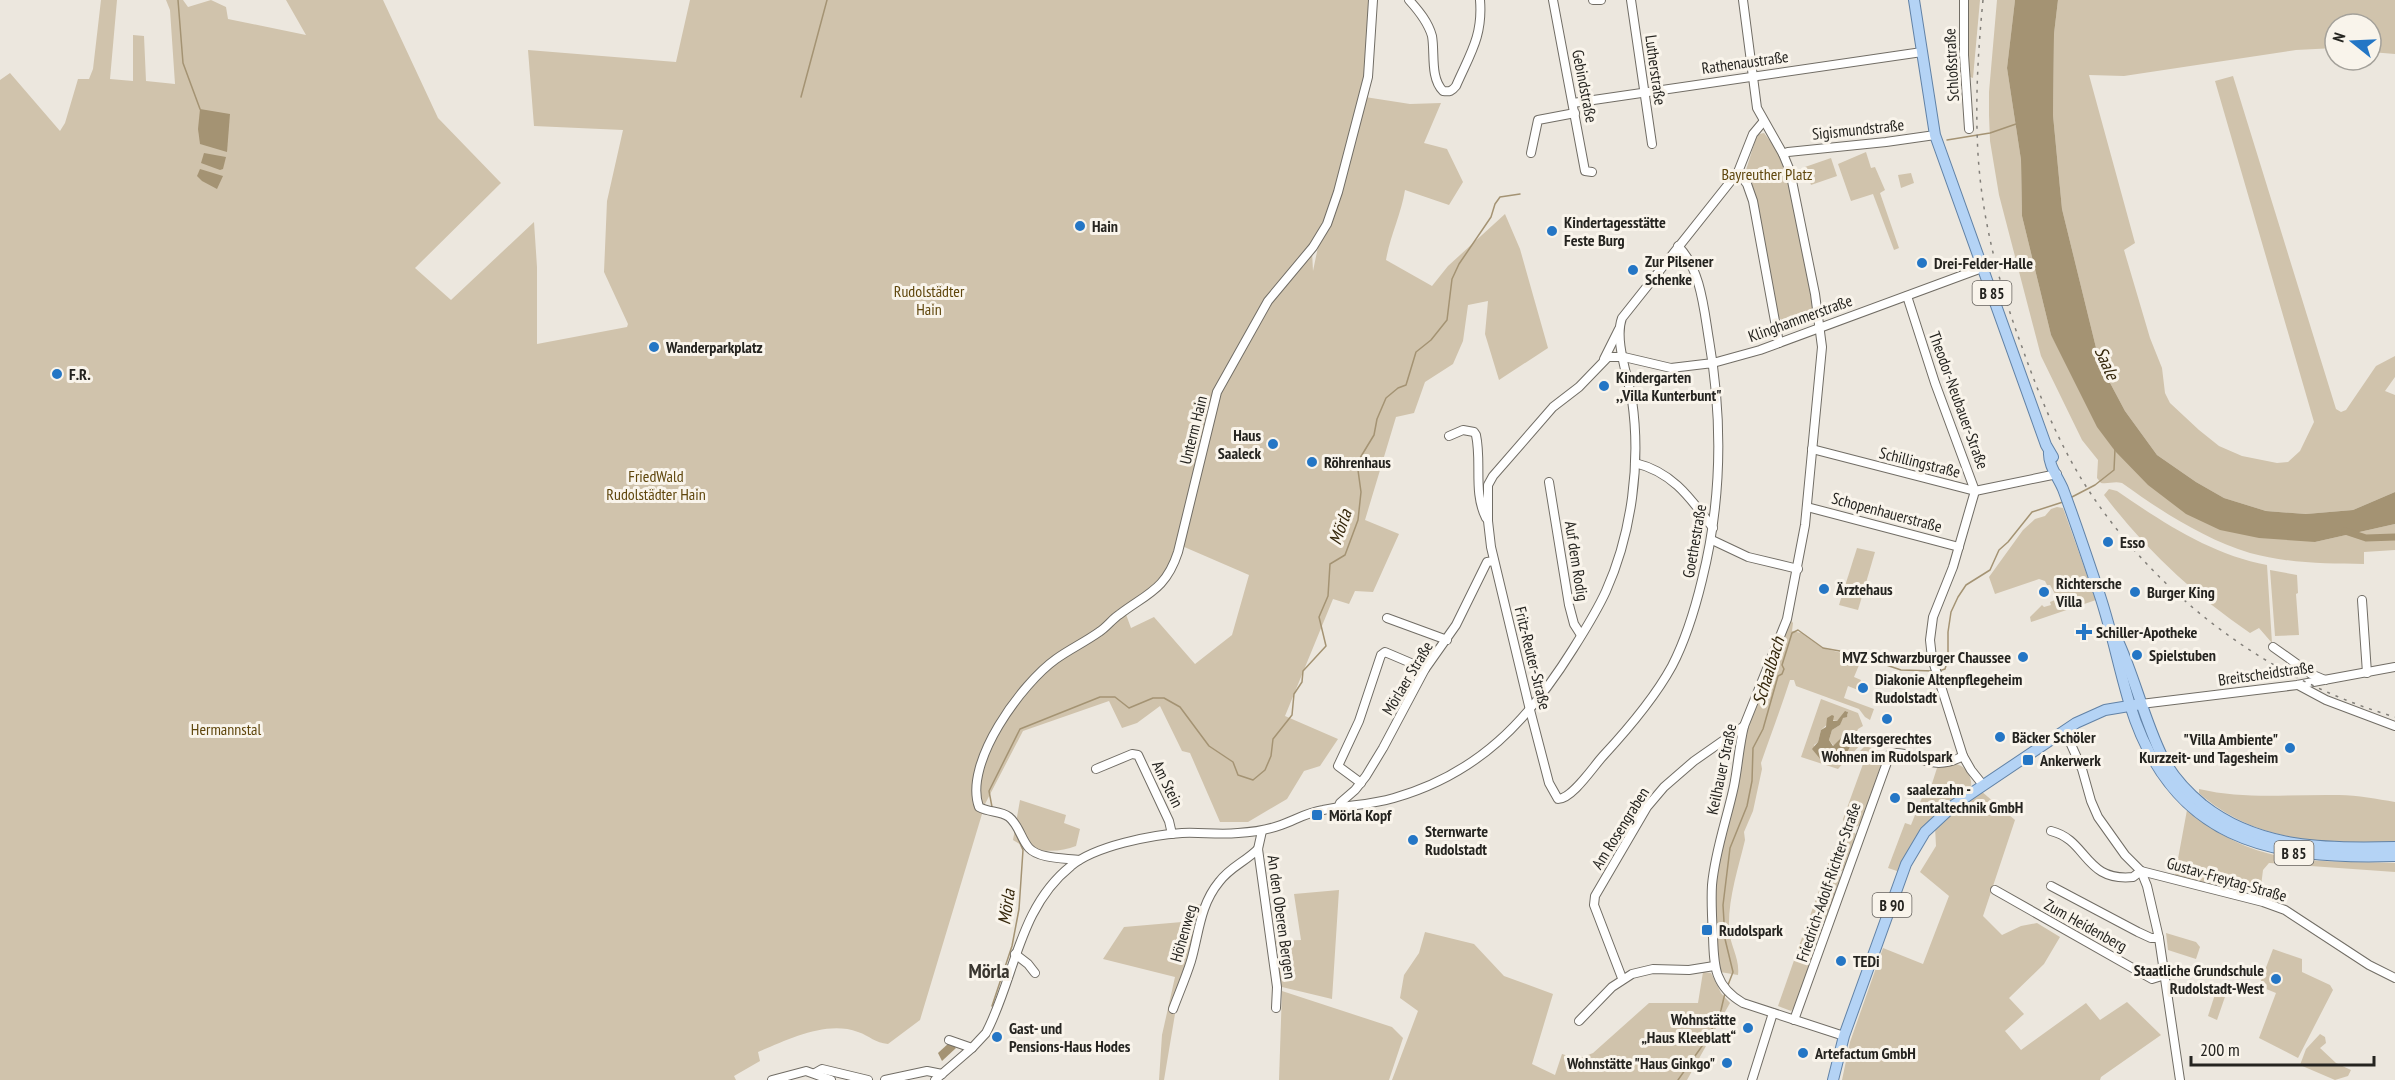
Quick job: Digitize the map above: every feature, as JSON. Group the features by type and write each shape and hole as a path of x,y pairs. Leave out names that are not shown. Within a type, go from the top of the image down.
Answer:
{"main road":[{"name":"B 85","path":"1914,0 1935,135 2049,452 2052,467 2068,501 2151,755 2171,788 2190,806 2220,827 2259,845 2294,853 2355,857 2395,856"},
{"name":"B 85","path":"2136,705 2174,776 2196,799 2228,821 2263,837 2307,846 2395,848"},
{"name":"B 90","path":"1833,1080 1844,1036 1904,871 1925,832 1942,815 1983,785 2065,730 2097,713 2136,705"}],"street":[{"name":"Unterm Hain","path":"1079,860 1038,854 1030,849 1012,820 1004,813 988,812 979,807 977,801 978,772 983,755 1011,707 1038,675 1056,659 1101,631 1119,614 1151,594 1176,559 1217,392 1268,300 1313,247 1330,214 1368,77 1373,0"},
{"path":"1409,0 1428,23 1437,82 1439,87 1447,92 1456,86 1479,33 1482,21 1480,0"},
{"name":"Gebindstraße","path":"1554,0 1585,171 1592,172"},
{"path":"1593,0 1600,0"},
{"name":"Lutherstraße","path":"1631,0 1652,144"},
{"path":"1743,0 1757,108 1790,171 1821,326"},
{"name":"Schloßstraße","path":"1964,0 1964,55 1969,129"},
{"name":"Rathenaustraße","path":"1573,103 1922,52"},
{"path":"1531,153 1535,118 1575,113"},
{"path":"1488,521 1488,485 1493,476 1553,407 1579,387 1604,359 1622,318 1738,172 1754,131 1763,122"},
{"name":"Sigismundstraße","path":"1783,154 1935,135"},
{"path":"1738,172 1748,184 1753,201 1779,343"},
{"name":"Goethestraße","path":"1558,799 1568,796 1608,750 1655,693 1672,665 1695,606 1712,540 1718,490 1719,429 1713,363 1702,301 1694,273 1684,252 1678,246"},
{"name":"Klinghammerstraße","path":"1624,357 1671,368 1713,363 1779,343 1983,268"},
{"name":"Theodor-Neubauer-Straße","path":"1907,296 1935,383 1975,491 1959,547 1933,617 1931,650 1963,756 1983,785"},
{"name":"Keilhauer Straße","path":"1821,326 1822,347 1807,507 1798,569 1787,619 1739,743 1734,786 1712,885 1714,966 1729,994 1743,1003 1844,1036"},
{"path":"885,1080 918,1077 932,1071 939,1077 972,1048 990,1024 1015,954 1038,905 1063,873 1079,860 1120,845 1172,834 1230,834 1262,831 1314,812 1362,806 1394,798 1441,781 1493,749 1530,710 1558,674 1604,594 1617,561 1630,507 1635,463 1632,402 1619,329"},
{"path":"1604,359 1612,356 1624,357"},
{"path":"1449,436 1463,430 1474,432 1476,435 1480,471 1479,501 1488,521"},
{"name":"Schillingstraße","path":"1812,449 1975,491 2057,474"},
{"path":"1635,463 1653,468 1674,481 1713,528"},
{"name":"Auf dem Rodig","path":"1551,487 1569,605 1574,624 1581,635"},
{"name":"Schopenhauerstraße","path":"1807,507 1959,547"},
{"name":"Fritz-Reuter-Straße","path":"1488,521 1494,561 1530,710 1549,783 1558,799"},
{"path":"1712,540 1748,557 1798,569"},
{"name":"Mörlaer Straße","path":"1338,808 1340,803 1361,783 1403,713 1425,669 1447,640 1487,562 1494,561"},
{"path":"2362,600 2367,673"},
{"path":"1388,618 1447,640"},
{"path":"2273,647 2311,674 2325,680"},
{"path":"1361,783 1338,766 1359,721 1381,655 1385,652 1425,669"},
{"name":"Breitscheidstraße","path":"2136,705 2297,685 2395,667"},
{"path":"2297,685 2326,700 2395,726"},
{"name":"Am Rosengraben","path":"1622,978 1594,902 1595,896 1647,807 1664,787 1694,761 1744,726"},
{"path":"2065,730 2082,769 2098,817 2141,871 2147,886 2159,938 2180,1080"},
{"name":"Friedrich-Adolf-Richter-Straße","path":"1794,1020 1890,754 1897,753 1924,762 1935,763 1953,761 1963,756"},
{"name":"Am Stein","path":"1096,769 1132,754 1138,755 1169,821 1172,834"},
{"name":"An den Oberen Bergen","path":"1262,831 1257,849 1276,987 1276,1008"},
{"path":"2051,831 2063,835 2105,875 2133,877 2141,871"},
{"name":"Höhenweg","path":"1173,1009 1191,960 1197,930 1209,898 1218,882 1231,867 1248,858 1257,849"},
{"name":"Gustav-Freytag-Straße","path":"2141,871 2263,902 2285,910 2369,965 2395,978"},
{"name":"Zum Heidenberg","path":"2051,886 2138,932 2159,938"},
{"name":"Zum Heidenberg","path":"1995,890 2152,979 2165,975"},
{"path":"1015,954 1035,973"},
{"path":"1579,1021 1622,978 1653,969 1689,970 1714,966"},
{"path":"1752,1080 1773,1013"},
{"path":"949,1040 972,1048"},
{"path":"815,1073 822,1069 868,1080"},
{"path":"772,1080 797,1073 815,1073 831,1080"}],"green space":[{"path":"101,0 117,0 110,79 133,81 133,35 144,36 146,81 175,84 170,10 166,0 183,0 188,7 211,0 226,7 228,19 306,35 286,0 383,0 438,118 501,183 415,268 451,300 534,222 537,267 537,344 627,327 628,324 604,272 607,201 623,130 534,126 528,50 676,62 690,0 1370,0 1365,81 1331,205 1312,251 1313,271 1318,247 1330,223 1365,97 1410,104 1441,103 1424,143 1447,149 1463,182 1449,205 1405,190 1386,260 1432,286 1448,266 1505,214 1520,249 1548,348 1499,380 1485,334 1488,301 1468,305 1463,341 1453,364 1425,382 1414,413 1396,417 1365,520 1399,534 1373,592 1355,591 1349,604 1333,599 1285,716 1338,739 1320,766 1304,771 1287,799 1248,822 1220,822 1190,753 1182,751 1160,706 1137,723 1122,728 1109,701 1023,731 985,804 920,1020 888,1044 846,1029 833,1028 807,1033 758,1052 760,1061 734,1076 736,1080 0,1080 0,80 10,73 60,131 65,123 78,79 89,79 93,69","holes":["1255,321 1221,394 1182,546 1249,575 1232,635 1195,664 1154,617 1131,628 1124,609 1156,587 1171,564 1209,417"]},
{"path":"1966,0 1980,0 1973,78 1970,77 1966,61"},
{"path":"1997,0 2015,0 2007,68 2021,160 2022,216 2051,335 2115,451 2315,542 2395,524 2395,550 2364,552 2364,564 2307,562 2250,553 2200,532 2122,483 2101,483 2097,478 2098,460 2082,440 2041,356 1999,195 1990,141 1989,115"},
{"path":"2058,0 2395,0 2395,54 2383,53 2383,12 2323,12 2323,49 2296,50 2124,76 2089,75 2135,243 2124,250 2150,338 2162,368 2165,393 2170,403 2219,446 2242,456 2277,463 2288,462 2300,451 2314,422 2215,81 2233,76 2336,409 2341,412 2346,410 2376,366 2395,356 2395,377 2385,391 2395,395 2395,492 2353,510 2306,514 2266,511 2224,498 2157,455 2125,411 2100,364 2062,209 2053,115 2054,34"},
{"name":"Bayreuther Platz","path":"1764,133 1783,158 1816,319 1800,324 1788,324 1778,317 1746,170 1756,138 1759,134"},
{"path":"1866,152 1871,168 1875,167 1885,190 1880,193 1899,248 1894,250 1873,194 1851,201 1838,164"},
{"path":"1831,158 1837,176 1811,185 1805,167"},
{"path":"1911,173 1914,183 1901,188 1898,175"},
{"path":"2109,489 2117,491 2188,536 2227,554 2267,565 2272,643 2259,628 2250,633 2229,618 2171,570 2136,534 2104,495"},
{"path":"2063,508 2096,600 2031,622 2030,617 2042,605 2044,607 2051,605 2050,602 2055,600 2053,595 2055,594 2050,585 2039,579 1995,594 1989,577 2023,530 2035,519 2045,516 2051,509"},
{"path":"1857,548 1875,552 1858,610 1839,605"},
{"path":"2270,570 2297,575 2299,635 2275,636"},
{"path":"1790,619 1793,623 1792,631 1801,633 1822,648 1862,658 1854,677 1861,680 1858,690 1848,686 1844,698 1874,709 1870,720 1859,709 1796,686 1794,680 1790,680 1761,763 1762,769 1753,811 1744,832 1745,840 1732,895 1729,929 1738,963 1738,975 1720,972 1714,914 1716,913 1716,896 1714,896 1718,865 1736,796 1747,728 1778,657"},
{"path":"1821,699 1858,713 1863,726 1858,729 1855,736 1861,744 1838,769 1801,757","holes":["1847,711 1848,715 1841,719 1840,725 1832,730 1829,740 1834,746 1843,736 1850,741 1844,750 1830,753 1821,760 1814,745 1818,742 1821,730 1832,720 1837,721"]},
{"path":"1865,746 1877,751 1882,762 1860,825 1856,827 1844,823 1843,819 1863,764 1852,759"},
{"path":"1955,764 1968,773 1971,788 1956,799 1900,872 1888,868 1905,823 1911,825 1923,795 1928,796 1937,768"},
{"path":"2199,789 2252,795 2346,795 2395,802 2395,842 2316,841 2267,831 2221,810 2199,793"},
{"path":"1981,791 2015,820 1983,916 2002,935 2021,926 2037,923 2060,937 2044,964 2009,998 2024,1014 2005,1031 2021,1050 2086,1003 2100,1020 2127,1002 2161,1035 2101,1077 2100,1080 1842,1080 1850,1042 1883,948 1923,964 1949,896 1920,872 1936,846 1935,827 1958,806"},
{"path":"1020,800 1066,815 1064,823 1080,829 1076,846 1052,851 1027,847 1013,840"},
{"path":"2187,810 2213,829 2237,842 2261,851 2310,860 2395,863 2395,872 2269,863 2263,870 2261,886 2223,877 2217,886 2175,875"},
{"path":"1843,827 1856,834 1844,870 1841,871 1829,867 1828,864"},
{"path":"1828,872 1840,876 1841,879 1825,923 1812,921 1810,916 1824,876"},
{"path":"1339,890 1332,999 1282,987 1276,965 1282,962 1283,950 1272,941 1301,940 1294,894"},
{"path":"1187,903 1203,905 1176,1008 1164,1080 1159,1080 1162,1035 1175,977 1103,959 1124,927 1182,922"},
{"path":"1809,925 1820,927 1822,931 1795,1007 1791,1011 1778,1006 1805,929"},
{"path":"1425,932 1474,944 1504,976 1553,994 1532,1064 1555,1075 1562,1054 1578,1059 1593,1053 1649,1003 1698,1003 1703,972 1711,973 1721,993 1730,1003 1687,1080 1392,1080 1418,1011 1400,998 1404,975 1419,953"},
{"path":"2166,933 2196,942 2200,947 2196,959 2168,950"},
{"path":"2273,949 2302,959 2302,972 2330,985 2333,990 2298,1058 2259,1038 2276,993 2259,986"},
{"path":"2218,985 2228,988 2217,1020 2208,1016"},
{"path":"1282,991 1392,1027 1403,1038 1389,1080 1279,1080"},
{"path":"2320,1034 2325,1037 2326,1043 2320,1048 2336,1063 2351,1070 2348,1076 2335,1080 2300,1065 2306,1049"}],"shaded area":[{"path":"2015,0 2058,0 2054,34 2053,115 2062,209 2100,364 2125,411 2157,455 2224,498 2266,511 2306,514 2353,510 2395,492 2395,524 2315,542 2259,538 2220,530 2186,514 2148,485 2115,451 2097,427 2051,335 2022,216 2021,160 2007,68"},
{"path":"200,109 230,114 227,152 200,144 198,129"},
{"path":"204,153 226,157 223,169 201,163"},
{"path":"200,169 223,176 217,189 197,176"},
{"path":"1845,711 1848,712 1847,717 1843,718 1840,725 1832,730 1829,740 1833,746 1843,736 1847,737 1851,744 1846,755 1842,749 1830,753 1825,760 1821,760 1812,749 1818,742 1821,730 1826,727 1827,718 1832,715 1834,716 1833,721 1837,721"},
{"path":"950,1042 956,1048 942,1061 938,1053"}],"waterway":[{"path":"178,0 183,63 200,109"},
{"path":"801,97 827,0"},
{"path":"1947,140 1990,133 2016,124"},
{"name":"Mörla","path":"992,807 989,791 1020,729 1100,697 1115,697 1129,708 1153,698 1164,698 1180,707 1209,746 1233,762 1238,775 1253,780 1265,770 1271,756 1273,739 1292,715 1294,694 1302,682 1303,671 1326,646 1319,617 1328,596 1330,564 1345,555 1358,520 1361,492 1357,463 1374,435 1377,419 1386,398 1398,388 1406,385 1416,352 1431,340 1447,320 1452,279 1459,264 1491,217 1495,204 1500,197 1520,194"},
{"name":"Schaalbach","path":"2070,498 2095,485 2114,470 2115,449"},
{"name":"Schaalbach","path":"1939,671 1945,669 1948,659 1951,612 1966,585 1990,570 1999,550 2032,512 2063,502"},
{"path":"2345,531 2366,538 2395,537"},
{"name":"Schaalbach","path":"1728,985 1733,972 1725,939 1723,905 1730,848 1747,806 1752,781 1753,748 1763,729 1778,676 1784,669 1782,665 1792,633 1798,630 1823,648 1851,653 1901,670 1934,671"},
{"name":"Mörla","path":"992,1006 1012,946 1019,909 1023,850 1015,832"},
{"name":"Schaalbach","path":"1678,1080 1707,1039 1721,1010 1725,993"}],"railway":[{"path":"1983,0 1977,135 1980,179 1988,228 2006,300 2029,366 2052,423 2080,477 2120,533 2152,569 2186,602 2224,632 2264,659 2306,682 2395,717"}],"place":[{"name":"Hain","path":"1080,226"},
{"name":"Kindertagesstätte Feste Burg","path":"1552,231"},
{"name":"Drei-Felder-Halle","path":"1922,263"},
{"name":"Zur Pilsener Schenke","path":"1633,270"},
{"name":"Wanderparkplatz","path":"654,347"},
{"name":"F.R.","path":"57,374"},
{"name":"Kindergarten ,,Villa Kunterbunt\"","path":"1604,386"},
{"name":"Haus Saaleck","path":"1273,444"},
{"name":"Röhrenhaus","path":"1312,462"},
{"name":"Esso","path":"2108,542"},
{"name":"Ärztehaus","path":"1824,589"},
{"name":"Richtersche Villa","path":"2044,592"},
{"name":"Burger King","path":"2135,592"},
{"name":"Schiller-Apotheke","path":"2084,632"},
{"name":"Spielstuben","path":"2137,655"},
{"name":"MVZ Schwarzburger Chaussee","path":"2023,657"},
{"name":"Diakonie Altenpflegeheim Rudolstadt","path":"1863,688"},
{"name":"Altersgerechtes Wohnen im Rudolspark","path":"1887,719"},
{"name":"Bäcker Schöler","path":"2000,737"},
{"name":"\"Villa Ambiente\" Kurzzeit- und Tagesheim","path":"2290,748"},
{"name":"Ankerwerk","path":"2028,760"},
{"name":"saalezahn - Dentaltechnik GmbH","path":"1895,798"},
{"name":"Mörla Kopf","path":"1317,815"},
{"name":"Sternwarte Rudolstadt","path":"1413,840"},
{"name":"Rudolspark","path":"1707,930"},
{"name":"TEDi","path":"1841,961"},
{"name":"Staatliche Grundschule Rudolstadt-West","path":"2276,979"},
{"name":"Wohnstätte „Haus Kleeblatt“","path":"1748,1028"},
{"name":"Gast- und Pensions-Haus Hodes","path":"997,1037"},
{"name":"Artefactum GmbH","path":"1803,1053"},
{"name":"Wohnstätte \"Haus Ginkgo\"","path":"1727,1063"}],"district":[{"name":"Mörla","path":"989,971"}],"park label":[{"name":"Rudolstädter Hain","path":"929,300"},
{"name":"FriedWald Rudolstädter Hain","path":"656,485"},
{"name":"Hermannstal","path":"226,729"}],"water label":[{"name":"Saale","path":"2107,363"}]}
